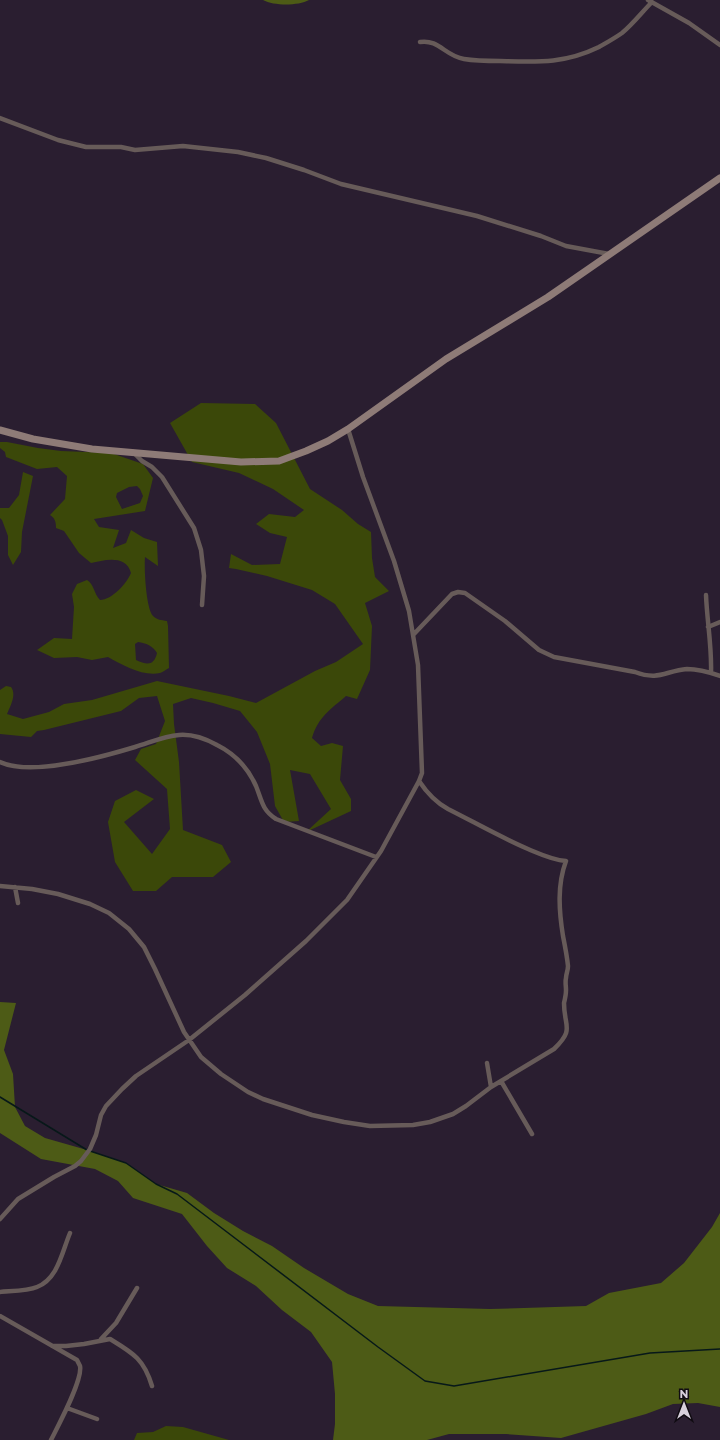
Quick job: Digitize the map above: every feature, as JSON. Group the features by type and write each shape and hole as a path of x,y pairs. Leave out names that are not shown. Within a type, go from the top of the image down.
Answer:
{"main road":[{"path":"0,430 33,439 92,449 240,462 279,461 328,441 348,429 446,359 548,297 720,178"}],"street":[{"path":"420,42 427,41 434,43 454,58 465,60 524,62 565,59 587,52 622,33 650,1 689,23 720,45"},
{"path":"0,118 58,140 86,147 121,147 135,150 183,146 238,152 266,158 341,184 477,216 541,236 566,246 609,254"},
{"path":"0,1219 18,1199 54,1176 75,1166 82,1160 90,1149 96,1135 100,1115 106,1106 136,1076 189,1040 245,995 306,941 347,900 394,828 419,781 422,773 421,709 414,634 404,592 348,429"},
{"path":"133,452 162,477 194,528 201,550 204,576 202,605"},
{"path":"414,634 452,594 458,592 465,593 505,621 539,650 554,657 635,672 645,676 659,676 687,669 702,670 720,676"},
{"path":"706,595 711,644 711,673"},
{"path":"708,626 720,622"},
{"path":"0,762 21,766 39,767 78,762 113,754 179,735 204,739 232,754 243,765 255,785 264,808 276,819 376,857"},
{"path":"0,886 32,889 58,894 90,904 109,913 129,929 144,947 189,1040 201,1057 221,1074 248,1092 263,1099 312,1115 344,1122 370,1126 413,1125 430,1122 453,1114 501,1080 554,1049 563,1041 568,1029 565,1017 564,1002 566,989 565,980 568,966 561,920 559,890 566,861 559,861 544,856 521,846 448,809 427,794 419,781"},
{"path":"15,887 18,903"},
{"path":"487,1063 491,1087"},
{"path":"501,1080 532,1134"},
{"path":"0,1292 36,1288 47,1281 55,1272 70,1233"},
{"path":"99,1340 116,1323 137,1288"},
{"path":"0,1316 50,1346 77,1360 80,1366 79,1375 67,1408 51,1440"},
{"path":"50,1346 84,1344 110,1339 136,1355 144,1366 152,1386"},
{"path":"67,1408 97,1419"}],"green space":[{"path":"263,0 309,0 299,3 286,4 273,3"},
{"path":"201,403 255,404 276,423 310,489 342,510 358,524 371,532 372,558 375,577 389,591 365,603 372,626 370,670 357,699 346,696 335,705 321,719 312,738 321,746 332,743 343,746 340,780 351,799 351,811 306,832 331,809 310,774 290,770 299,821 284,822 275,806 270,764 257,732 240,711 191,698 173,704 179,762 183,830 222,845 231,862 213,877 172,877 156,891 133,891 115,862 108,822 115,801 136,790 154,799 124,822 152,854 170,829 167,789 135,760 141,749 156,744 165,721 157,696 139,698 121,711 37,731 31,737 0,734 0,690 6,686 11,687 13,690 13,697 7,714 23,719 49,712 64,704 92,700 157,681 256,703 315,671 336,662 363,644 335,604 312,590 267,576 229,568 231,554 252,565 280,564 287,537 270,533 256,524 269,514 295,517 304,510 273,489 239,473 192,462 170,423"},
{"path":"0,442 7,442 61,451 111,453 143,464 153,478 145,511 94,519 99,527 119,530 113,548 126,543 131,530 144,538 157,542 158,566 145,557 146,588 149,605 153,616 167,621 169,668 160,673 154,674 133,670 108,657 92,660 77,657 54,658 37,650 54,638 72,639 74,607 72,594 77,584 87,580 100,600 105,599 118,590 131,573 128,567 120,561 108,560 91,563 79,553 64,531 56,528 55,520 50,515 65,499 67,476 57,467 37,469 6,457 5,452 0,448","holes":["137,486 143,496 140,503 122,509 116,497 117,493 129,487","138,642 149,645 157,653 152,662 144,663 136,660 135,644"]},
{"path":"23,472 33,476 22,532 21,552 13,565 8,555 8,536 0,518 0,508 9,508 19,495"},
{"path":"0,1002 16,1003 4,1050 13,1074 15,1107 25,1126 45,1138 126,1163 156,1184 187,1193 214,1213 243,1231 272,1246 304,1268 348,1294 378,1306 490,1309 586,1306 609,1293 661,1283 684,1263 712,1227 720,1213 720,1407 698,1403 673,1404 646,1414 561,1438 506,1434 449,1434 427,1440 333,1440 335,1424 335,1394 332,1362 311,1332 282,1310 256,1286 227,1268 207,1246 182,1214 133,1198 118,1181 95,1169 41,1159 0,1133"},
{"path":"166,1426 183,1427 229,1440 134,1440 137,1433 153,1432"}],"waterway":[{"path":"0,1097 87,1150 126,1163 156,1184 177,1194 425,1381 454,1386 650,1353 720,1349"}]}
